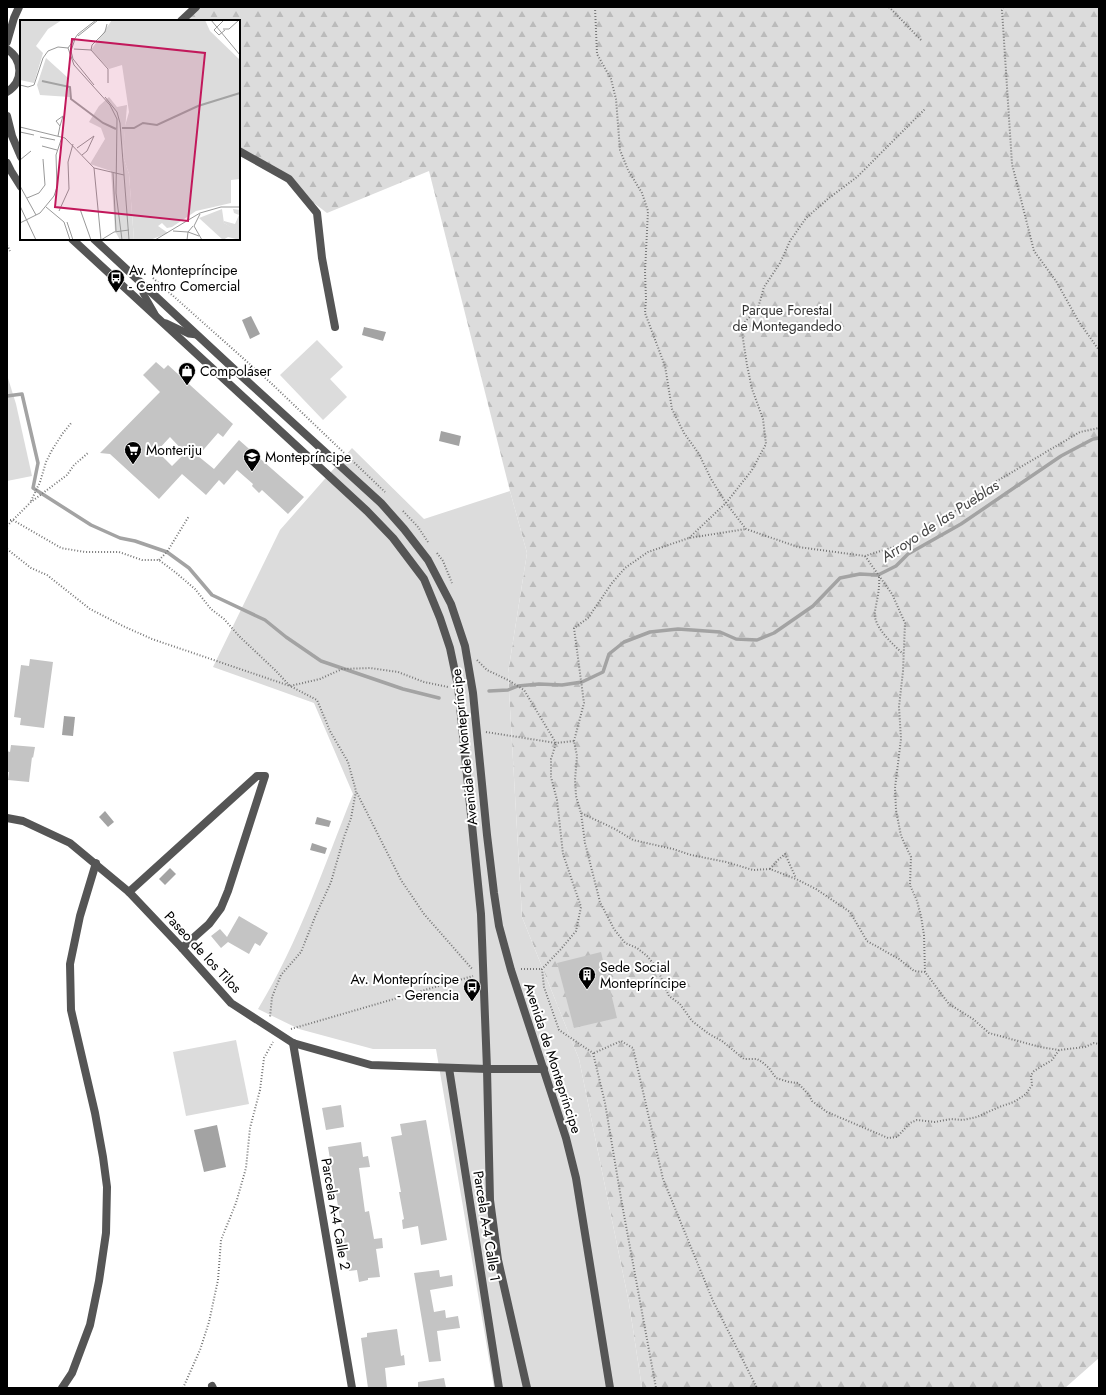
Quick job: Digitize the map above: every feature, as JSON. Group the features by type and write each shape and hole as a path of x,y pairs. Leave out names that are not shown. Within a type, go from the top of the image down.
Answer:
{"street":[{"path":"7,42 19,7"},
{"path":"182,20 196,7"},
{"path":"7,49 15,56 20,66 19,80 7,92"},
{"path":"7,116 12,136 20,156"},
{"path":"240,152 289,179 317,213 322,258 336,327"},
{"path":"7,163 20,185"},
{"name":"Avenida de Montepríncipe","path":"73,240 158,320 271,421 367,511 393,538 424,579 440,618 450,648 458,686 481,914 481,974 484,1002 490,1200 493,1229 527,1388"},
{"name":"Avenida de Montepríncipe","path":"95,240 381,503 404,529 428,560 451,604 465,646 474,693 494,893 503,942 566,1138 576,1178 610,1388"},
{"path":"129,892 257,776 265,776 228,891 221,908 209,924 182,948"},
{"name":"Paseo de los Tilos","path":"7,818 23,821 70,843 96,863 129,892 231,1003 293,1044 371,1065 487,1069 544,1069"},
{"path":"62,1388 72,1373 90,1325 99,1282 106,1232 107,1187 94,1113 71,1010 70,964 80,916 96,863"},
{"name":"Parcela A-4 Calle 2","path":"293,1044 352,1388"},
{"name":"Parcela A-4 Calle 1","path":"449,1068 499,1388"}],"lane":[{"path":"143,284 143,293 158,320 189,334 197,335"}],"path":[{"path":"595,7 597,54 611,79 616,99 620,150 628,170 642,193 648,211 645,272 645,313 665,366 672,409 684,433 699,454 710,479 726,504 746,529"},
{"path":"889,7 922,41"},
{"path":"1003,7 1012,164 1034,251 1056,281 1079,322 1099,350"},
{"path":"689,538 726,504 752,470 766,444 763,420 752,389 746,365 741,326 758,308 764,287 780,263 790,241 806,218 857,177 925,109"},
{"path":"7,245 10,251"},
{"path":"31,502 52,450 72,422"},
{"path":"1059,1050 1052,1060 1034,1071 1031,1076 1032,1085 1026,1094 1014,1102 977,1117 935,1122 918,1120 910,1123 898,1137 888,1138 827,1112 812,1101 809,1095 798,1084 776,1078 769,1068 762,1062 744,1059 722,1041 709,1034 692,1021 680,1004 669,996 657,968 647,956 637,948 625,943 614,929 600,902 585,843 581,813 576,796 575,780 577,756 574,741 584,703 574,628 588,618 612,583 625,568 648,552 689,538 746,529 798,547 865,556 906,543 945,520 975,494 1080,432 1099,428"},
{"path":"7,526 31,502 67,475 74,465 88,453"},
{"path":"159,560 167,552 189,516"},
{"path":"7,520 12,520 62,548 85,552 119,552 142,560 159,560 176,572 195,589 211,608 224,619 239,636 290,686"},
{"path":"7,549 31,568 47,575 90,609 116,622 152,639 290,686 317,700 330,731 348,762 356,791 401,880 424,914 481,974 277,1033 264,1058 260,1090 250,1128 246,1168 236,1203 221,1240 218,1280 209,1322 200,1350 183,1388"},
{"path":"865,556 892,594 905,623 903,671 899,707 901,739 895,788 896,810 900,836 911,857 910,885 917,901 921,916 924,935 925,972 949,1004 974,1019 989,1033 1040,1047 1059,1050 1085,1047 1094,1043 1099,1044"},
{"path":"878,575 880,584 879,596 874,613 876,622 889,640 903,654"},
{"path":"475,656 487,670 524,690 556,743 552,759 551,777 557,800 563,854 581,907 576,932 542,969 511,970"},
{"path":"290,686 320,679 342,669 370,668 398,672 424,682 449,687"},
{"path":"483,732 556,743 574,741"},
{"path":"266,1026 270,1014 272,997 281,975 301,952 314,917 331,882 351,818 356,791"},
{"path":"581,813 615,829 633,840 691,856 726,862 753,870 770,869 796,879 816,889 850,912 867,941 899,959 914,971 925,972"},
{"path":"770,869 786,854 796,879"},
{"path":"542,969 544,987 559,1030 593,1053 605,1103 656,1388"},
{"path":"593,1053 621,1041 633,1048 663,1179 713,1301 757,1388"}],"green space":[{"name":"Parque Forestal de Montegandedo","path":"197,7 1099,7 1099,1358 1065,1388 642,1388 629,1303 579,1059 522,917 508,673 527,553 429,171 327,213 240,147 240,20 186,20"},
{"path":"317,340 343,367 330,379 347,397 323,420 280,375"},
{"path":"7,375 16,404 32,476 7,481"},
{"path":"352,448 424,519 510,491 527,553 508,673 522,917 579,1059 629,1303 642,1388 494,1388 436,1049 373,1049 299,1029 258,1009 273,983 298,931 353,794 314,703 213,667 280,530"},
{"path":"236,1040 249,1104 186,1116 173,1052"}],"shaded area":[{"path":"251,316 260,334 250,339 242,320"},
{"path":"364,327 386,332 383,341 362,335"},
{"path":"441,431 461,436 459,446 439,441"},
{"path":"64,716 75,717 73,736 62,735"},
{"path":"105,811 114,822 108,827 99,817"},
{"path":"317,817 331,821 329,827 315,824"},
{"path":"312,843 327,848 325,854 310,850"},
{"path":"170,868 176,874 165,885 159,879"},
{"path":"217,1125 226,1167 204,1172 194,1130"}],"building":[{"path":"156,362 164,369 168,365 233,424 223,437 218,433 198,456 214,469 239,440 304,497 288,514 262,490 259,493 252,486 253,484 237,470 224,485 219,480 206,495 182,474 159,499 110,454 100,453 160,392 143,375","holes":["170,437 185,453 172,466 157,451"]},
{"path":"30,659 53,662 44,728 20,725 21,718 14,717 21,665 29,666"},
{"path":"11,745 35,747 33,758 32,757 29,782 8,780 9,772 7,772 7,751 10,752"},
{"path":"239,916 268,933 260,946 255,943 249,954 228,942 221,948 211,936 220,929 227,937"},
{"name":"Sede Social Montepríncipe","path":"601,952 617,1018 574,1028 557,963"},
{"path":"341,1105 344,1127 326,1130 322,1108"},
{"path":"426,1120 447,1240 421,1245 418,1226 403,1229 402,1220 404,1219 399,1192 401,1192 391,1137 402,1135 400,1124"},
{"path":"361,1142 363,1157 368,1156 370,1167 359,1168 365,1212 369,1211 374,1239 382,1238 383,1248 376,1249 380,1277 368,1278 368,1280 359,1282 357,1270 349,1271 328,1147"},
{"path":"439,1270 440,1277 452,1275 453,1286 430,1290 434,1312 445,1310 446,1318 458,1316 460,1328 437,1331 441,1361 429,1362 414,1273"},
{"path":"397,1329 401,1356 404,1355 405,1365 385,1368 387,1388 368,1388 361,1338 367,1337 367,1333"},
{"path":"444,1378 446,1388 418,1388 418,1382"}],"waterway":[{"name":"Arroyo de las Pueblas","path":"7,396 22,394 38,463 33,488 91,525 120,538 135,541 167,552 189,568 212,595 265,620 286,637 321,661 403,689 439,698"},
{"name":"Arroyo de las Pueblas","path":"489,691 508,690 518,686 539,684 562,685 582,682 603,672 609,654 624,642 650,632 678,629 720,632 736,639 757,640 774,633 813,606 840,578 860,574 878,575 896,566 908,554 961,524 1061,456 1093,439 1099,438"}],"place":[{"name":"Av. Montepríncipe - Centro Comercial","path":"116,293"},
{"name":"Compoláser","path":"187,386"},
{"name":"Monteriju","path":"133,465"},
{"name":"Montepríncipe","path":"252,472"},
{"name":"Sede Social Montepríncipe","path":"587,990"},
{"name":"Av. Montepríncipe - Gerencia","path":"472,1002"}]}
